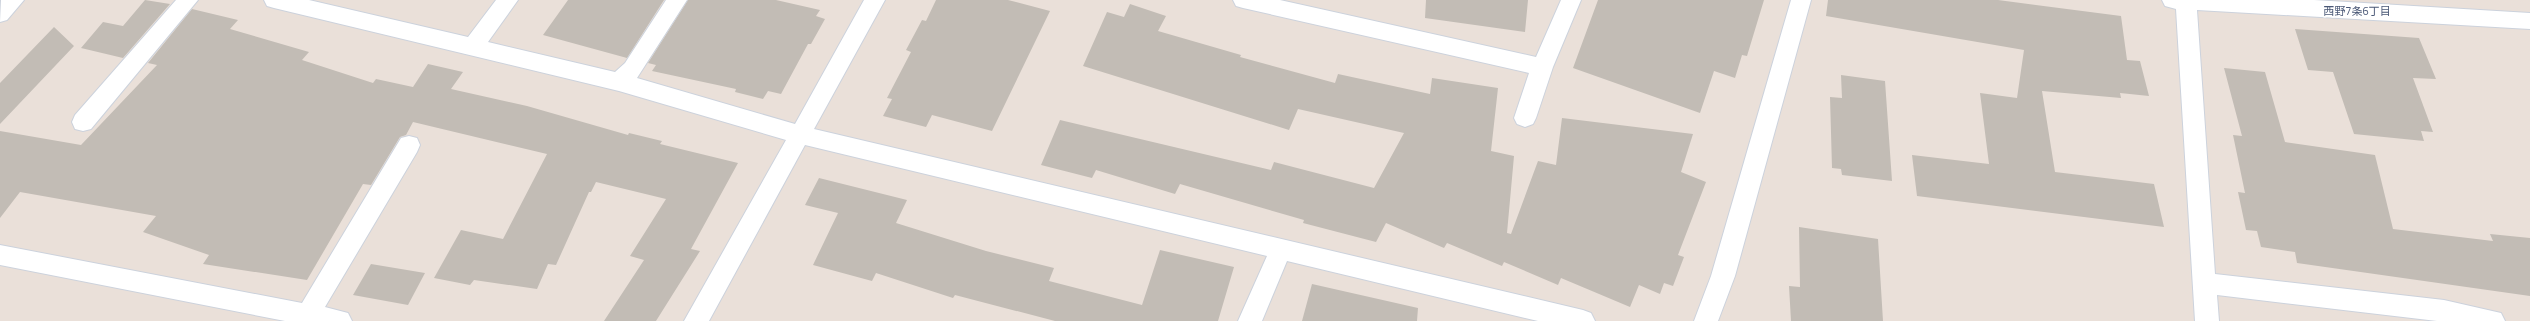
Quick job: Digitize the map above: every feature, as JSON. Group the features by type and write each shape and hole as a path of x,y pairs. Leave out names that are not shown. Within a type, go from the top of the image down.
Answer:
{"street":[{"path":"0,14 14,0"},
{"path":"83,122 188,0"},
{"path":"274,0 619,82 801,135 1583,321"},
{"path":"472,48 508,0"},
{"path":"619,82 632,69 677,0"},
{"path":"696,321 875,0"},
{"path":"1243,0 1542,66"},
{"path":"1525,118 1542,66 1571,0"},
{"path":"1706,321 1723,276 1801,0"},
{"path":"2207,321 2179,1 2458,9 2530,21"},
{"path":"308,315 409,145"},
{"path":"1250,321 1281,249"},
{"path":"0,255 340,321"},
{"path":"2204,283 2444,316 2493,321"}],"building":[{"path":"145,0 170,4 123,58 81,48 103,22 123,26"},
{"path":"568,0 664,0 627,58 543,35"},
{"path":"688,0 776,0 820,10 816,16 825,19 811,44 808,44 781,94 768,91 763,99 735,92 736,89 652,71 656,65 648,63"},
{"path":"936,0 1008,0 1050,11 992,131 932,115 926,127 883,116 892,99 887,98 911,52 906,50 922,20 926,21"},
{"path":"1426,0 1528,0 1525,32 1425,18"},
{"path":"1598,0 1764,0 1747,56 1742,55 1735,78 1714,71 1700,113 1573,68"},
{"path":"1828,0 1998,0 2121,16 2127,60 2140,61 2149,96 2120,93 2121,98 2042,91 2055,172 2154,184 2164,227 1917,196 1912,155 1989,164 1980,93 2017,98 2024,50 1826,16"},
{"path":"1130,4 1166,16 1158,31 1241,55 1240,57 1335,83 1338,74 1430,94 1432,78 1498,88 1491,151 1514,156 1507,233 1511,234 1538,161 1556,165 1562,118 1693,134 1681,172 1706,182 1678,255 1684,257 1673,286 1664,283 1660,294 1639,285 1630,307 1561,278 1558,285 1504,262 1502,266 1447,243 1444,248 1386,223 1376,242 1303,223 1304,220 1180,184 1175,194 1096,170 1092,178 1041,165 1060,120 1271,170 1274,162 1374,188 1404,133 1298,109 1289,130 1083,66 1107,12 1124,17"},
{"path":"192,9 238,20 230,29 309,52 302,60 373,83 376,79 413,87 428,64 463,72 451,89 527,106 628,135 629,133 662,141 660,144 738,163 691,249 700,251 656,321 604,321 644,260 630,256 666,199 596,182 591,192 589,192 556,265 548,264 537,289 474,280 470,285 434,278 461,230 503,239 547,154 413,122 406,135 400,137 371,185 363,184 307,280 203,264 209,255 143,232 156,216 20,192 0,218 0,131 81,145 157,65 148,63"},
{"path":"54,27 74,46 0,124 0,83"},
{"path":"2295,29 2419,38 2436,79 2413,78 2433,132 2421,131 2424,141 2354,134 2333,72 2308,70"},
{"path":"2224,68 2265,72 2285,142 2375,155 2393,229 2493,241 2490,234 2530,238 2530,296 2297,263 2295,252 2261,247 2257,231 2246,230 2238,192 2245,193 2233,135 2242,136"},
{"path":"1841,75 1885,81 1892,181 1842,175 1841,169 1832,168 1830,97 1842,98"},
{"path":"819,178 907,200 896,223 986,251 1054,268 1049,281 1142,305 1160,250 1234,267 1218,321 1055,321 955,295 953,298 876,273 872,281 813,265 838,213 805,205"},
{"path":"1799,227 1878,239 1883,321 1791,321 1789,286 1800,287"},
{"path":"371,264 425,273 408,305 353,295"},
{"path":"1312,284 1418,308 1417,321 1302,321"}],"district":[{"name":"西野7条6丁目","path":"2357,11"}]}
